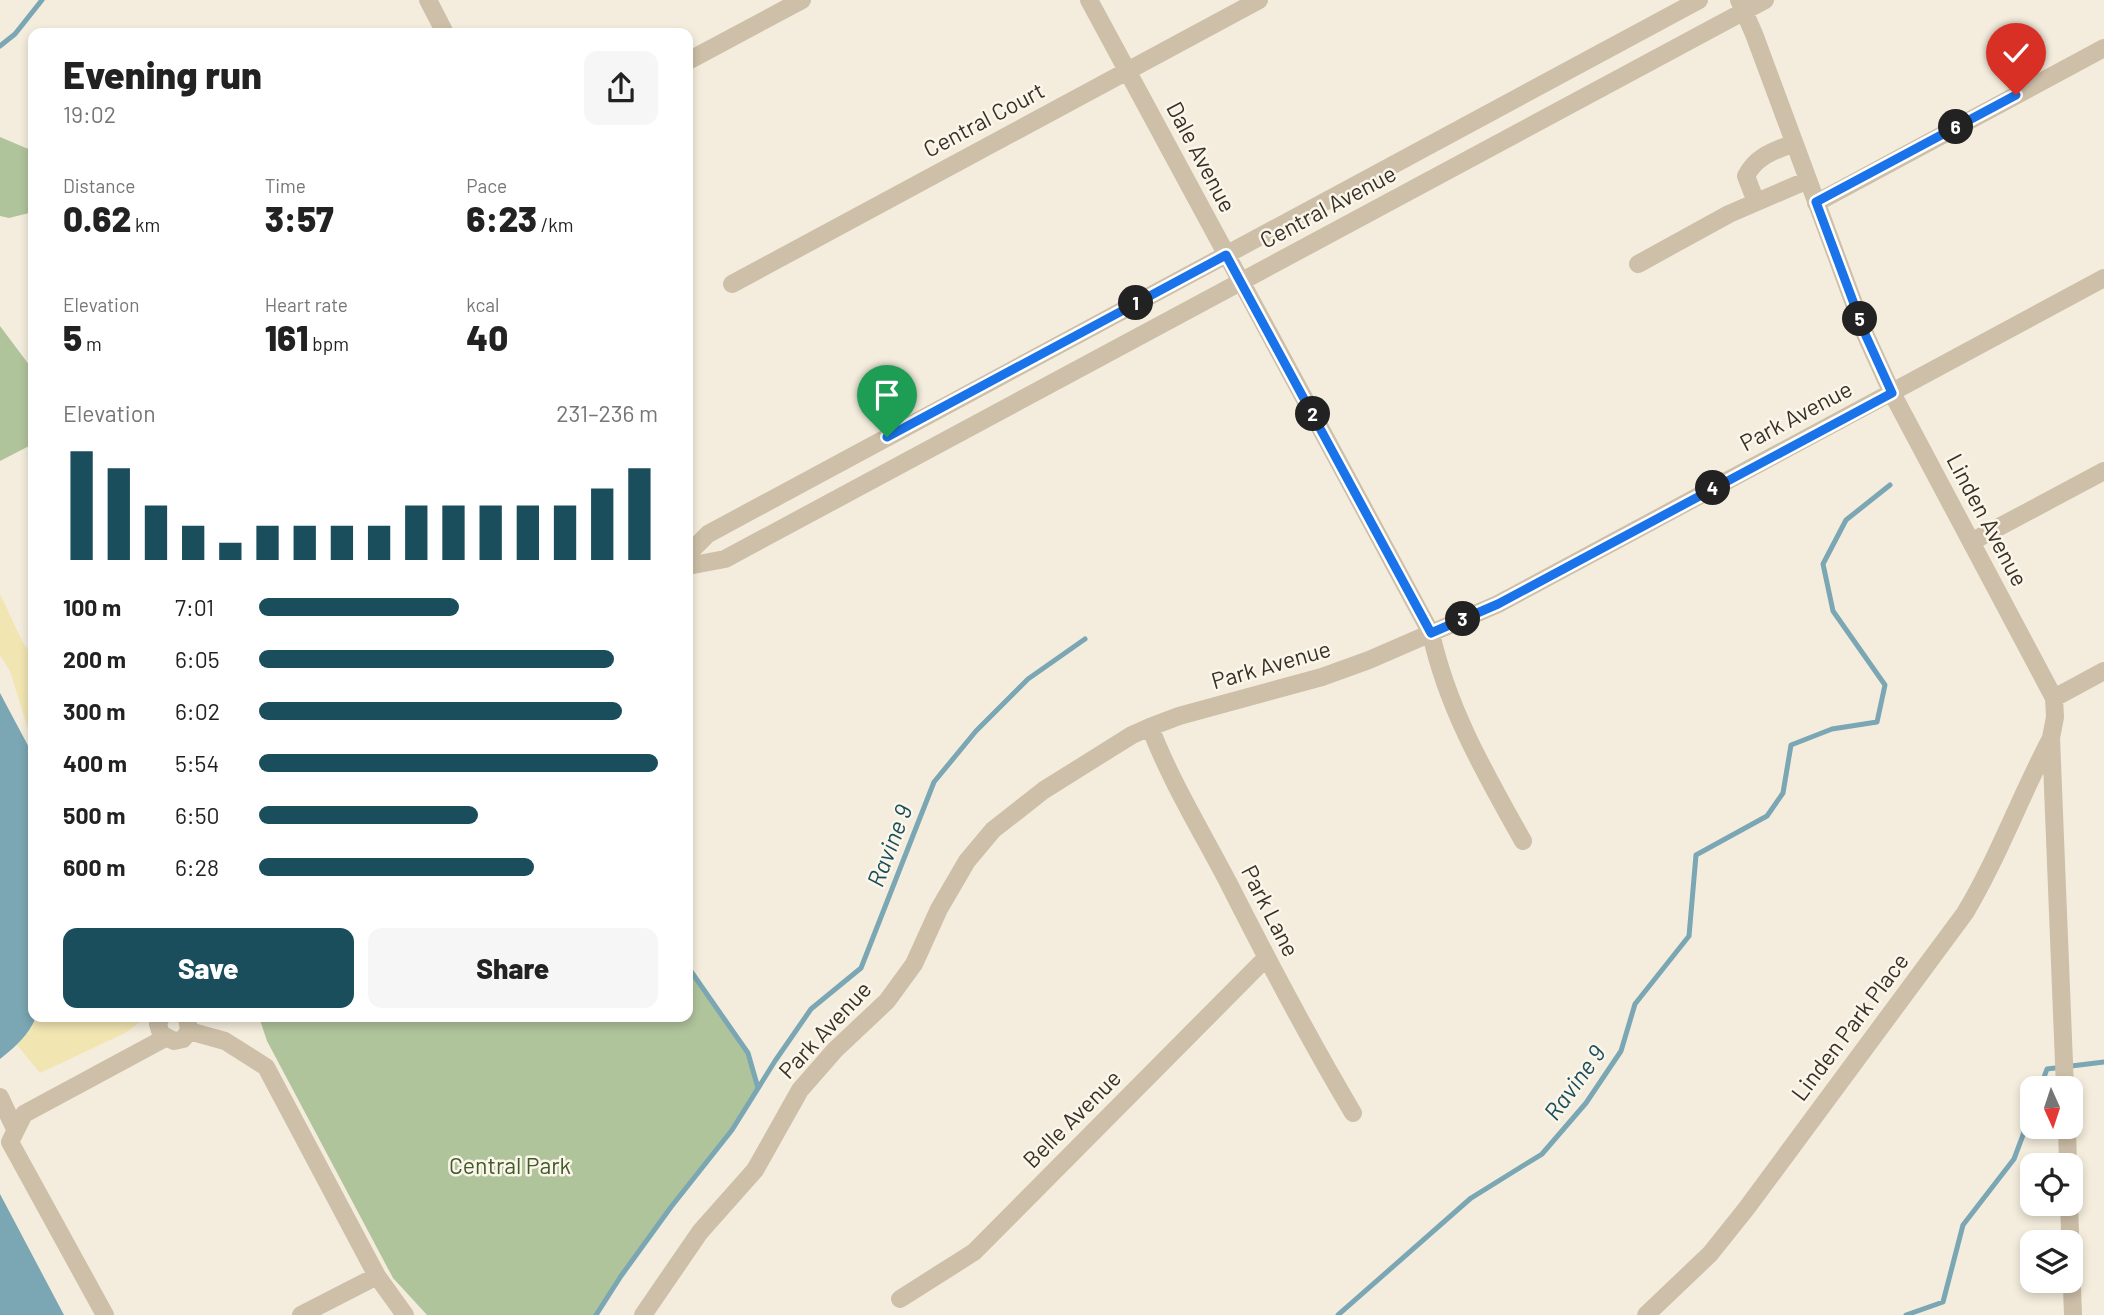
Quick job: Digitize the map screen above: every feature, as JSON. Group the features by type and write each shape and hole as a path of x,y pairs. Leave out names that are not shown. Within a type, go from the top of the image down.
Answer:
{"street":[{"path":"428,0 442,28"},
{"path":"693,58 802,0"},
{"name":"Dale Avenue","path":"1088,0 1431,633 1437,658 1461,724 1486,776 1523,841"},
{"name":"Central Court","path":"732,284 1259,0"},
{"name":"Central Avenue","path":"693,549 708,534 1699,0"},
{"name":"Central Avenue","path":"693,565 725,559 1241,282 1742,5 1765,0"},
{"name":"Linden Avenue","path":"1742,5 1866,336 1892,393 2054,698"},
{"path":"1816,202 2104,48"},
{"path":"1756,202 1746,176 1751,166 1762,156 1794,143"},
{"path":"1638,264 1756,202 1808,180"},
{"name":"Park Avenue","path":"643,1315 700,1232 755,1170 800,1090 835,1050 887,1001 914,964 939,909 967,861 993,830 1044,790 1132,735 1150,727 1179,716 1322,677 1369,660 1498,604 2104,278"},
{"path":"977,389 989,417"},
{"path":"1971,542 2104,471"},
{"path":"2064,1076 2051,738 2055,717 2054,698 2104,671"},
{"name":"Park Lane","path":"1150,727 1164,765 1265,959 1353,1113"},
{"name":"Linden Park Place","path":"1646,1315 1702,1263 1739,1218 1965,913 1987,875 2025,787 2051,738"},
{"name":"Belle Avenue","path":"900,1299 974,1252 1265,959"},
{"path":"160,1022 158,1030 164,1038"},
{"path":"105,1315 10,1142 24,1114 164,1038 178,1041 188,1024 225,1041 266,1067 377,1276 405,1315"},
{"path":"0,1097 15,1129"},
{"path":"2069,1216 2073,1315"},
{"path":"301,1315 377,1276"}],"green space":[{"path":"0,137 28,149 28,213 9,218 0,216"},
{"path":"0,326 28,363 28,447 0,461"},
{"name":"Central Park","path":"693,974 748,1053 758,1088 596,1315 427,1315 393,1278 267,1041 261,1022 693,1022"}],"sand":[{"path":"0,594 28,650 28,729 10,671 0,655"},
{"path":"34,1022 140,1022 125,1033 40,1073 17,1045"}],"water":[{"path":"0,693 28,746 28,1022 34,1022 16,1045 0,1059"},
{"path":"0,1194 64,1315 0,1315"}],"waterway":[{"path":"0,46 15,34 42,0"},
{"name":"Ravine 9","path":"1338,1315 1471,1198 1542,1154 1586,1103 1621,1051 1635,1004 1689,936 1696,855 1767,816 1783,793 1791,745 1832,729 1877,722 1885,685 1833,611 1823,564 1846,520 1890,485"},
{"name":"Ravine 9","path":"596,1315 671,1207 732,1130 811,1009 861,968 934,782 976,731 1028,679 1085,639"},
{"name":"Ravine 9","path":"693,974 748,1053 758,1088"},
{"name":"Ravine 9","path":"2044,1076 2047,1069 2104,1062"},
{"name":"Ravine 9","path":"1906,1315 1943,1302 1963,1225 2014,1159 2022,1139"}],"route":[{"path":"887,437 1226,255 1431,633 1498,604 1892,393 1866,336 1816,202 2016,95"}]}
